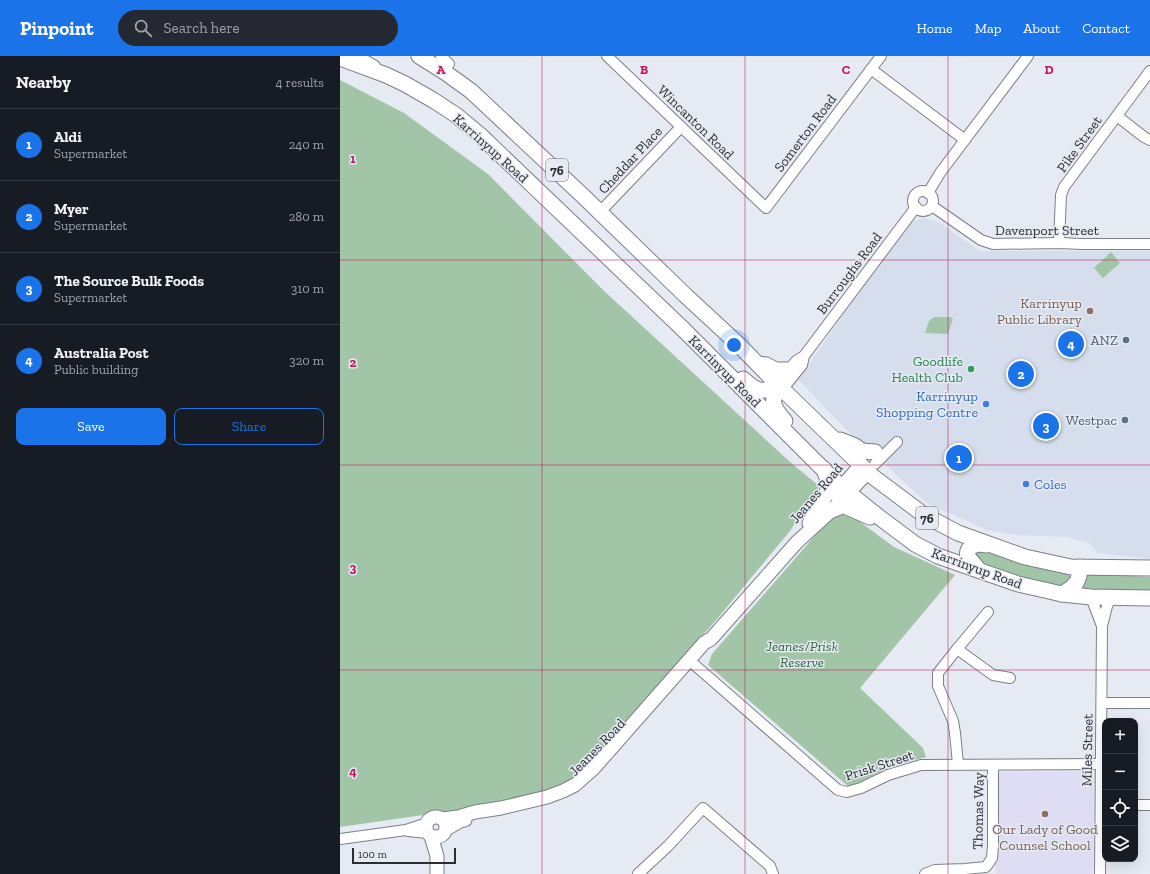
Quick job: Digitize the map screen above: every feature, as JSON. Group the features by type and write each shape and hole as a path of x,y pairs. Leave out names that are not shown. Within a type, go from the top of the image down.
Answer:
{"highway":[{"name":"Karrinyup Road","path":"419,56 471,91 550,164 685,296 738,344 831,436 855,446 862,451 882,484 930,519 958,534 1025,557 1071,567 1150,568"},
{"name":"Karrinyup Road","path":"340,57 405,84 456,115 480,135 684,330 844,490 915,544 938,556 1018,584 1062,594 1111,598 1150,598"},
{"path":"684,330 758,390 767,390 779,386"},
{"path":"758,364 766,365 776,370 788,370"},
{"path":"779,386 773,399 776,412 804,441 810,455"},
{"path":"810,523 828,490 828,481 824,469"},
{"path":"832,510 842,506 847,507 879,522 899,538 915,544"},
{"path":"979,570 968,557 968,550 975,545 991,545"},
{"path":"1062,594 1071,590 1076,584 1080,575 1080,567"}],"main road":[{"name":"Jeanes Road","path":"797,542 810,523 870,463"},
{"name":"Jeanes Road","path":"436,830 458,817 547,797 575,785 593,769 691,662 704,643 711,639 797,542 832,510 844,490"},
{"path":"436,830 437,874"}],"street":[{"path":"340,57 348,56"},
{"path":"362,56 365,60 377,67 386,75"},
{"path":"441,56 449,64"},
{"name":"Wincanton Road","path":"607,56 766,208"},
{"name":"Somerton Road","path":"766,208 881,56"},
{"path":"928,193 940,173 1028,56"},
{"path":"871,69 965,140"},
{"name":"Pike Street","path":"1060,243 1061,195 1064,187 1150,71"},
{"path":"1117,116 1150,140"},
{"name":"Cheddar Place","path":"600,212 681,127"},
{"path":"922,191 928,193 931,195 933,200 932,206 924,211 918,209 914,200 916,194 922,191"},
{"name":"Davenport Street","path":"932,206 981,240 999,245 1060,243 1150,244"},
{"name":"Burroughs Road","path":"804,356 802,365 786,385 779,386 780,380 796,361 804,356 916,207"},
{"path":"870,463 897,442"},
{"name":"Miles Street","path":"1091,597 1102,626"},
{"name":"Miles Street","path":"1102,790 1101,764 1102,626 1107,606 1111,598"},
{"path":"958,764 953,721 938,686 938,673 988,612"},
{"path":"957,648 993,675 1010,678"},
{"name":"Prisk Street","path":"691,662 838,790 847,792 861,788 888,775 921,766 958,764 1101,764"},
{"path":"1102,703 1150,703"},
{"name":"Thomas Way","path":"925,874 935,870 986,867 992,858 993,765"},
{"path":"1138,805 1150,805"},
{"path":"638,874 668,846 703,808 770,866 773,874"},
{"name":"Miles Street","path":"1100,874 1102,826"},
{"name":"Jeanes Road","path":"340,839 406,830 436,830"}],"shaded area":[{"name":"Karrinyup Shopping Centre","path":"922,218 938,222 980,251 1150,251 1150,559 1098,553 1089,543 1067,537 1016,535 987,530 927,503 845,428 798,380 901,231 912,222"},
{"name":"Our Lady of Good Counsel School","path":"1089,771 1093,778 1093,874 996,874 996,772"}],"green space":[{"path":"340,80 404,113 488,174 603,290 790,462 819,486 790,531 717,619 590,764 571,781 544,791 465,809 340,827"},
{"path":"1111,252 1120,263 1103,278 1094,268"},
{"path":"934,317 950,317 953,319 948,334 925,333 929,321"},
{"name":"Jeanes/Prisk Reserve","path":"840,507 894,547 955,575 860,688 923,748 926,757 892,766 849,787 708,665 712,654"},
{"path":"979,548 1007,559 1067,573 1073,579 1058,590 976,563 974,551"},
{"path":"1084,573 1150,577 1150,594 1080,592"}],"place":[{"name":"Karrinyup Public Library","path":"1090,311"},
{"name":"ANZ","path":"1126,340"},
{"name":"Australia Post","path":"1071,344"},
{"name":"Goodlife Health Club","path":"971,369"},
{"name":"Myer","path":"1021,374"},
{"name":"Karrinyup Shopping Centre","path":"986,404"},
{"name":"Westpac","path":"1125,420"},
{"name":"The Source Bulk Foods","path":"1046,426"},
{"name":"Aldi","path":"959,458"},
{"name":"Coles","path":"1026,484"},
{"name":"Our Lady of Good Counsel School","path":"1045,814"}]}
